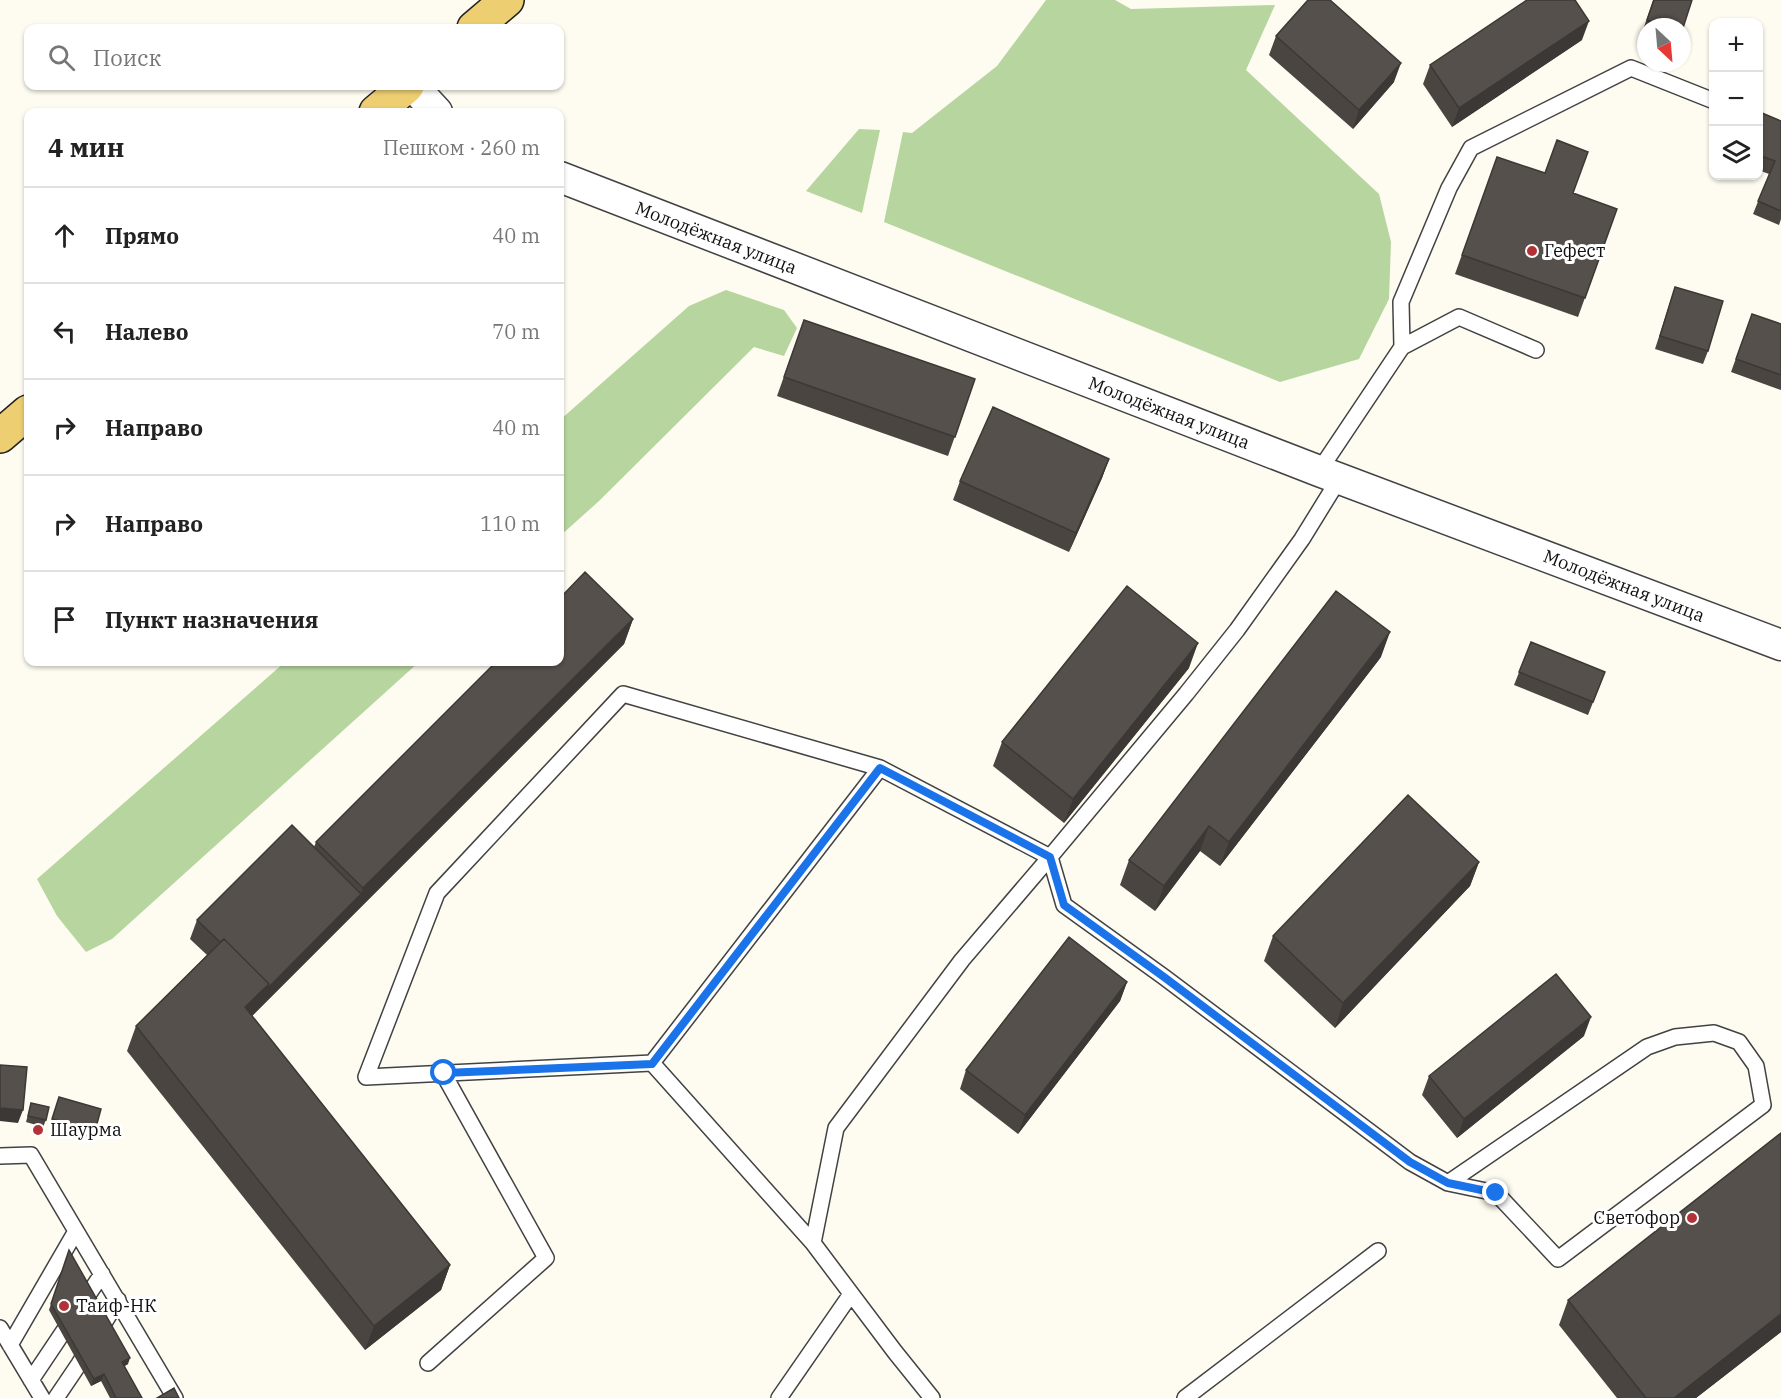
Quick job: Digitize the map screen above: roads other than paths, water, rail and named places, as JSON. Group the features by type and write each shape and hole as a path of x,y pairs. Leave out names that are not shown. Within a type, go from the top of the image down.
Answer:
{"main road":[{"path":"479,24 507,0"},
{"path":"381,108 403,90"},
{"path":"0,436 24,415"}],"street":[{"path":"417,90 433,108"},
{"name":"Молодёжная улица","path":"564,179 1329,475 1781,645"}],"lane":[{"path":"813,1243 836,1128 962,960 1237,630 1302,539 1329,475 1402,347 1401,302 1449,188 1471,148 1631,68 1709,99"},
{"path":"1402,347 1459,318 1536,350"},
{"path":"880,768 652,1064 366,1077 437,893 623,694 880,768 1050,857 1064,905 1164,977 1410,1162 1448,1183 1496,1193 1558,1259 1763,1105 1756,1066 1738,1042 1714,1033 1676,1037 1647,1047 1448,1183"},
{"path":"652,1064 813,1243 932,1398"},
{"path":"428,1363 546,1258 444,1073"},
{"path":"0,1155 31,1155 176,1398"},
{"path":"10,1345 76,1231"},
{"path":"1185,1398 1378,1251"},
{"path":"31,1380 102,1274"},
{"path":"779,1398 851,1294"},
{"path":"56,1398 118,1300"},
{"path":"0,1328 42,1398"}],"place":[{"name":"Гефест","path":"1532,251"},
{"name":"Шаурма","path":"38,1130"},
{"name":"Светофор","path":"1692,1218"},
{"name":"Таиф-НК","path":"64,1306"}]}
